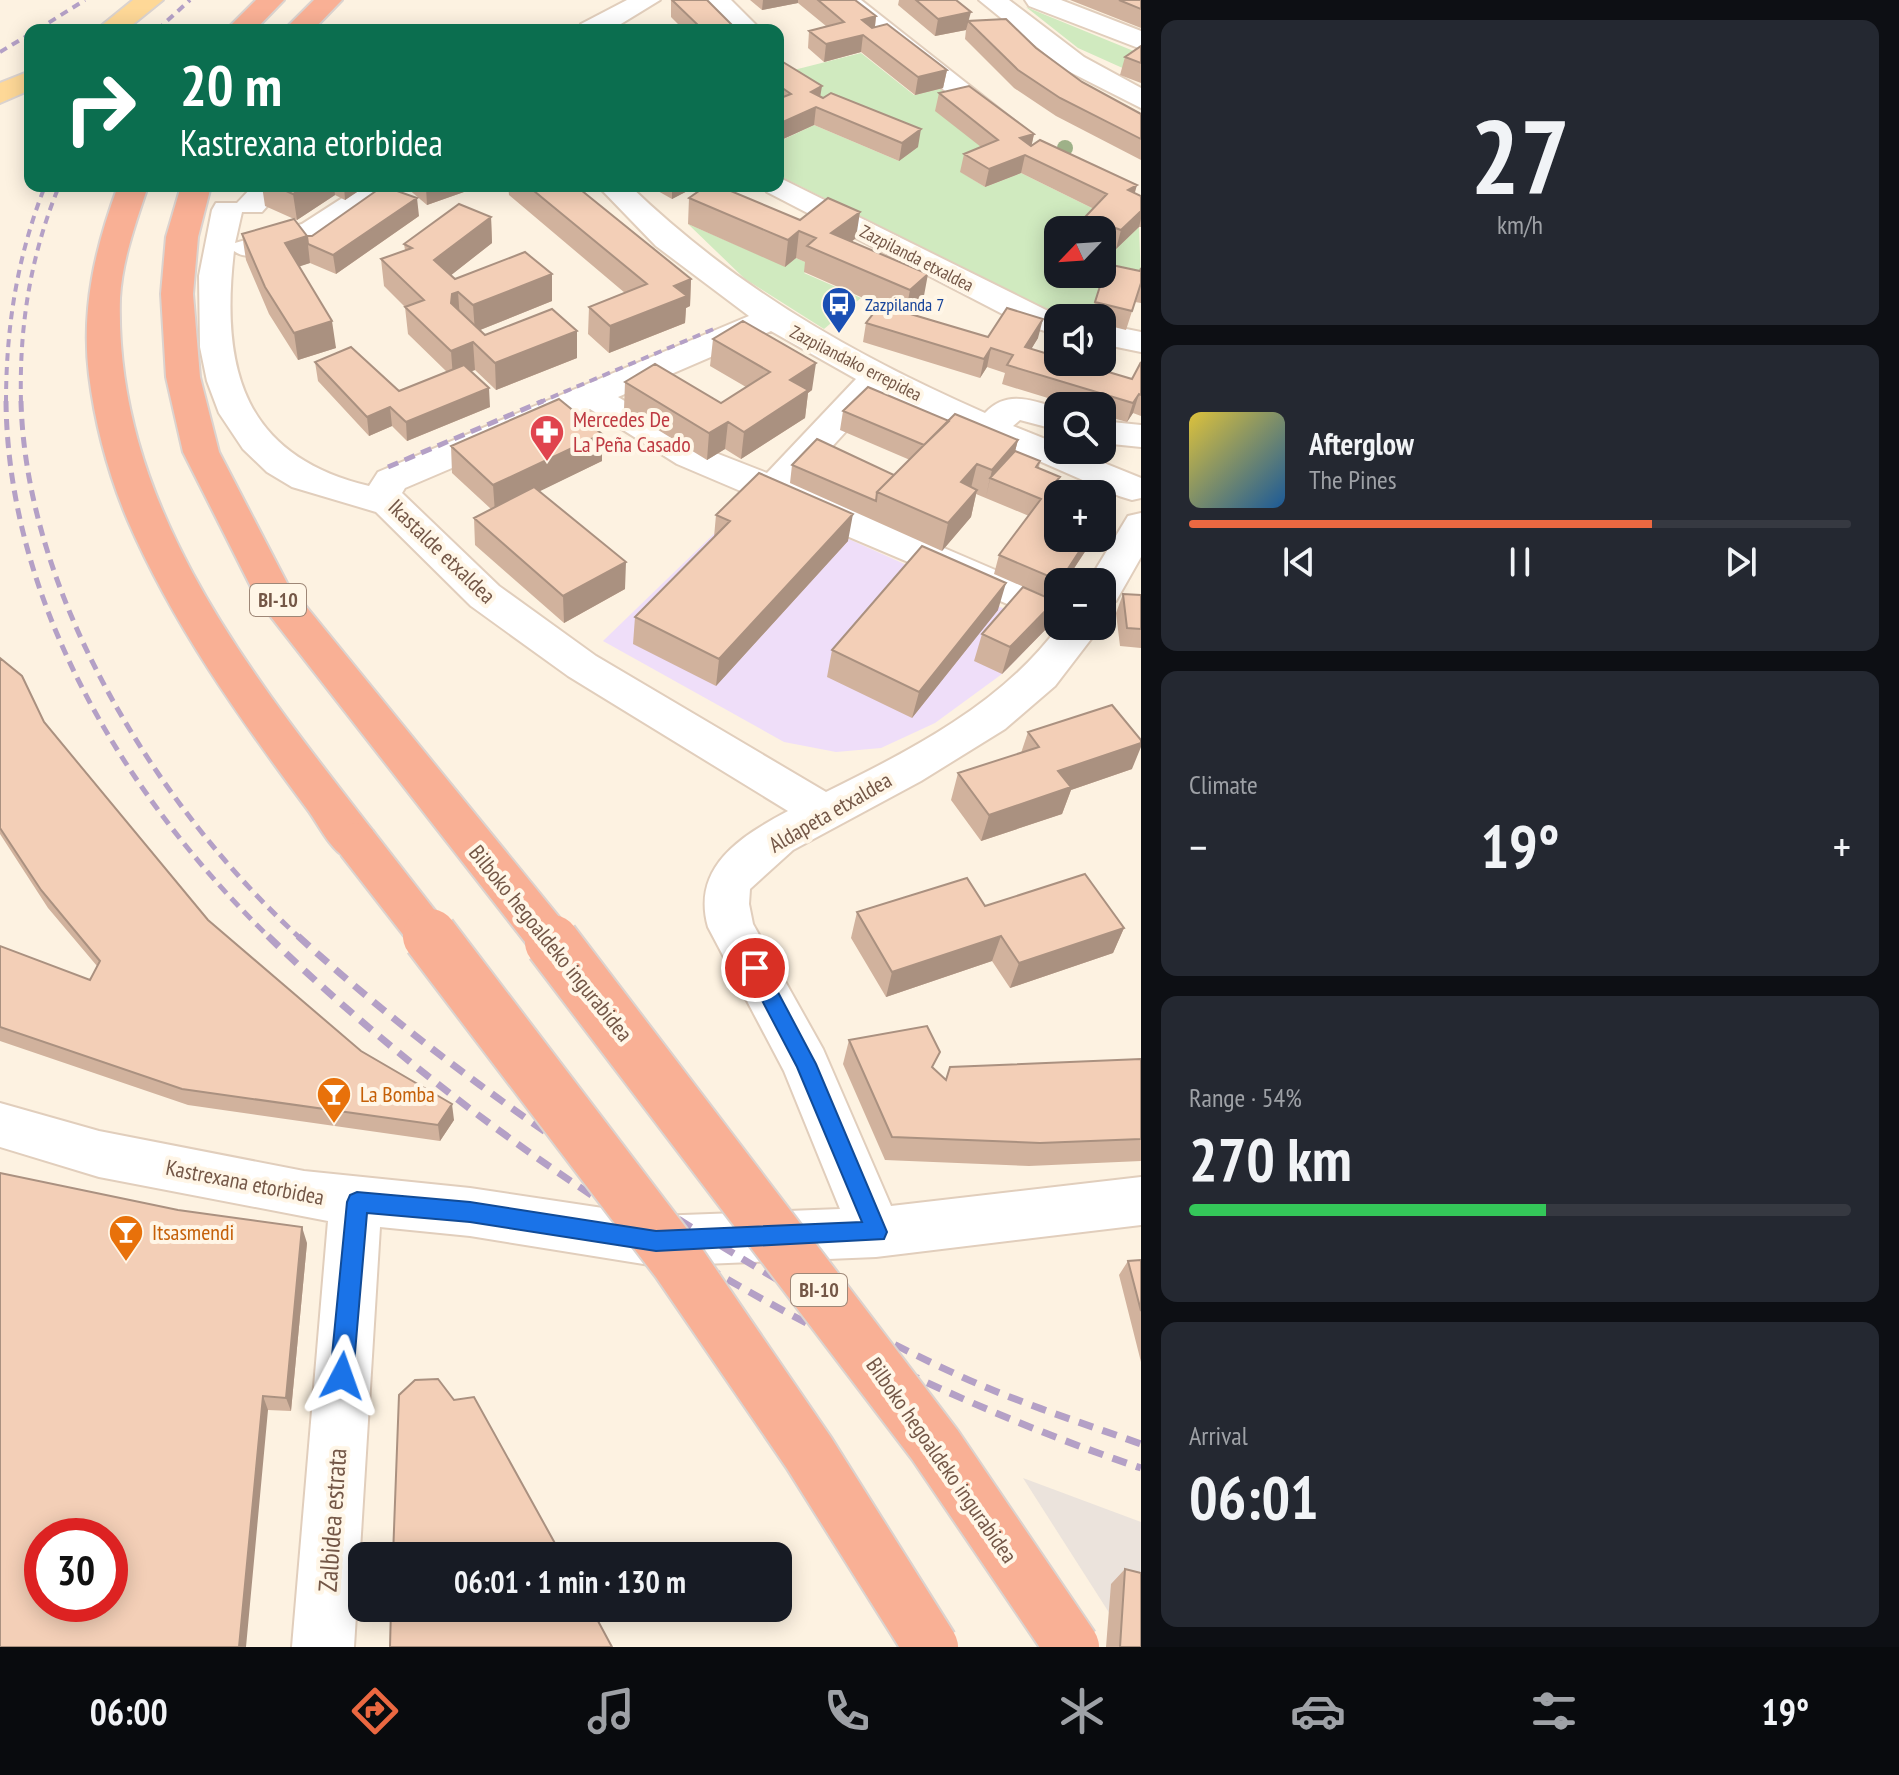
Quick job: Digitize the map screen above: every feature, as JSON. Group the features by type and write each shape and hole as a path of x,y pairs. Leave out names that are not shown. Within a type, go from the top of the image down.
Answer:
{"highway":[{"path":"245,24 271,0"},
{"path":"303,24 329,0"},
{"path":"131,192 114,239 104,298 108,383 124,466 191,607 254,706 590,1142 723,1327 881,1564 931,1647"},
{"name":"Bilboko hegoaldeko ingurabidea","path":"194,192 182,237 177,294 183,377 201,452 271,590 552,942 926,1433 1072,1647"}],"main road":[{"path":"117,24 150,0"},
{"path":"0,94 24,82"}],"street":[{"path":"716,0 742,24"},
{"path":"844,0 1020,136"},
{"path":"992,0 1074,63 1141,99"},
{"path":"1038,0 1141,41"},
{"path":"608,24 641,1"},
{"name":"Zazpilanda etxaldea","path":"784,189 1044,320"},
{"path":"215,256 313,231 373,192"},
{"name":"Zazpilandako errepidea","path":"619,192 698,266 771,319 878,376 991,428 1137,512"},
{"path":"246,198 215,256 218,358 240,421 280,464 317,484 389,503"},
{"name":"Ikastalde etxaldea","path":"771,319 391,480 384,493 389,503 485,596 570,657 823,811"},
{"path":"1116,337 1141,342"},
{"path":"778,491 776,486 779,482 878,376"},
{"path":"604,403 690,456 1044,607"},
{"path":"991,428 1009,409 1044,415"},
{"path":"1116,433 1141,436"},
{"path":"1112,568 1137,512"},
{"name":"Aldapeta etxaldea","path":"876,1232 806,1064 731,927 724,902 732,879 749,859 823,811 877,785 985,722 1061,657 1072,640"},
{"name":"Kastrexana etorbidea","path":"0,1125 99,1154 304,1195 470,1212 656,1241 876,1232 1141,1201"},
{"name":"Zalbidea estrata","path":"323,1647 350,1255 357,1202"}],"shaded area":[{"path":"753,496 1044,627 1044,631 1002,674 935,723 881,748 836,752 784,742 603,641"},
{"path":"1023,1478 1141,1522 1141,1647 1131,1647"}],"green space":[{"path":"1026,7 1141,54 1127,70 1078,48"},
{"path":"861,53 914,95 943,88 995,158 961,172 985,187 1021,173 1102,213 1099,216 1044,216 1044,288 1116,288 1116,248 1139,227 1141,281 1109,304 1044,304 1044,308 784,178 784,139 814,125 899,161 784,78 784,72"},
{"path":"688,224 785,266 796,258 812,265 804,273 861,298 824,329 745,279"}],"building":[{"path":"672,0 707,0 731,24 697,24"},
{"path":"818,0 855,0 876,16 862,20 872,28 887,24 947,70 918,77 863,35 826,44 809,31 844,22"},
{"path":"916,0 956,0 971,12 938,19"},
{"path":"1119,0 1141,0 1141,9"},
{"path":"1006,19 1036,48 1082,82 1141,114 1141,139 1060,98 1018,70 968,21"},
{"path":"1141,46 1141,63 1125,57"},
{"path":"784,63 822,86 811,92 823,98 831,93 921,129 902,143 816,107 784,122 784,97 791,94 784,89"},
{"path":"969,86 1034,134 1020,138 1031,146 1040,140 1137,185 1128,190 1141,196 1141,211 1121,230 1116,228 1116,216 1086,216 1107,194 1025,155 989,169 964,154 998,140 939,93"},
{"path":"374,192 400,192 417,198 333,255 308,244 307,236 312,236"},
{"path":"535,192 583,192 691,279 674,286 687,296 610,326 589,307 647,284"},
{"path":"698,192 733,192 800,220 828,198 860,212 831,233 928,274 910,290 807,246 816,238 799,231 788,240 689,198"},
{"path":"459,204 491,217 434,260 455,279 525,252 552,274 473,305 458,292 452,294 451,303 485,335 552,309 577,331 495,363 473,342 451,351 405,307 424,300 381,259 412,248 404,244"},
{"path":"294,219 307,236 285,243 332,321 294,333 265,287 242,234"},
{"path":"1116,266 1140,271 1141,268 1141,283 1132,311 1116,307 1116,304 1095,302 1099,288 1116,288"},
{"path":"880,305 988,337 1007,308 1043,319 1025,347 1044,353 1044,376 1116,374 1132,379 1141,362 1141,395 1133,403 1116,398 1116,392 1097,392 1007,365 1013,355 991,348 984,359 866,323"},
{"path":"743,321 816,363 790,380 808,390 744,432 728,422 709,433 625,382 655,364 721,403 770,372 713,339"},
{"path":"351,347 399,391 464,365 489,388 406,422 390,407 367,417 315,362"},
{"path":"868,387 949,421 924,445 843,411"},
{"path":"559,399 602,434 493,485 451,446"},
{"path":"955,414 1018,440 992,470 977,464 961,482 977,490 948,523 877,492"},
{"path":"817,439 894,475 877,492 876,501 792,465"},
{"path":"1015,451 1040,461 1036,467 1060,477 1057,480 1044,480 1044,552 1079,552 1068,568 1044,568 1044,574 999,555 1041,499 990,478"},
{"path":"759,473 853,514 719,659 635,617 730,521 716,515"},
{"path":"534,487 626,562 563,596 474,518"},
{"path":"922,546 1006,583 919,692 832,650"},
{"path":"1023,587 1044,596 1044,612 1010,647 982,634"},
{"path":"1123,594 1141,595 1141,629 1127,628"},
{"path":"0,658 22,676 44,722 208,920 361,1051 452,1104 438,1125 182,1089 0,1027 0,946 90,980 100,961 41,890 0,828"},
{"path":"1112,705 1141,743 1058,771 1071,787 989,815 958,773 1039,747 1028,732"},
{"path":"1085,874 1124,928 1019,963 1001,936 892,972 857,912 967,878 985,906"},
{"path":"927,1026 940,1052 932,1067 946,1080 950,1067 1141,1059 1141,1139 1040,1143 892,1137 849,1040"},
{"path":"0,1173 178,1210 302,1227 286,1398 263,1396 239,1647 0,1647"},
{"path":"1141,1260 1141,1311 1128,1261"},
{"path":"438,1379 454,1400 474,1397 554,1542 394,1542 399,1395 415,1380"},
{"path":"1125,1569 1141,1573 1141,1647 1120,1647"},
{"path":"391,1622 599,1622 612,1647 390,1647"}],"railway":[{"path":"47,24 85,0"},
{"path":"164,24 190,0"},
{"path":"0,52 24,38"},
{"path":"6,402 8,347 15,293 27,239 43,192"},
{"path":"21,401 22,347 28,293 57,192"},
{"path":"538,403 716,328"},
{"path":"21,401 29,475 47,549 74,623 110,695 151,763 198,827 248,886 298,936"},
{"path":"388,467 543,401"},
{"path":"6,402 12,477 28,552 53,624 86,694 125,761 169,825 218,884 269,937"},
{"path":"298,936 387,1013 480,1085 625,1185 744,1260 923,1359 1027,1404 1141,1444"},
{"path":"269,937 361,1021 461,1102 566,1178 676,1249 790,1314 906,1373 1023,1424 1141,1468"}],"place":[{"name":"Zazpilanda 7","path":"839,335"},
{"name":"Mercedes De La Peña Casado","path":"547,463"},
{"name":"La Bomba","path":"334,1125"},
{"name":"Itsasmendi","path":"126,1263"}],"route":[{"path":"342,1376 350,1255 357,1202 470,1212 656,1241 876,1232 806,1064 755,968"}]}
